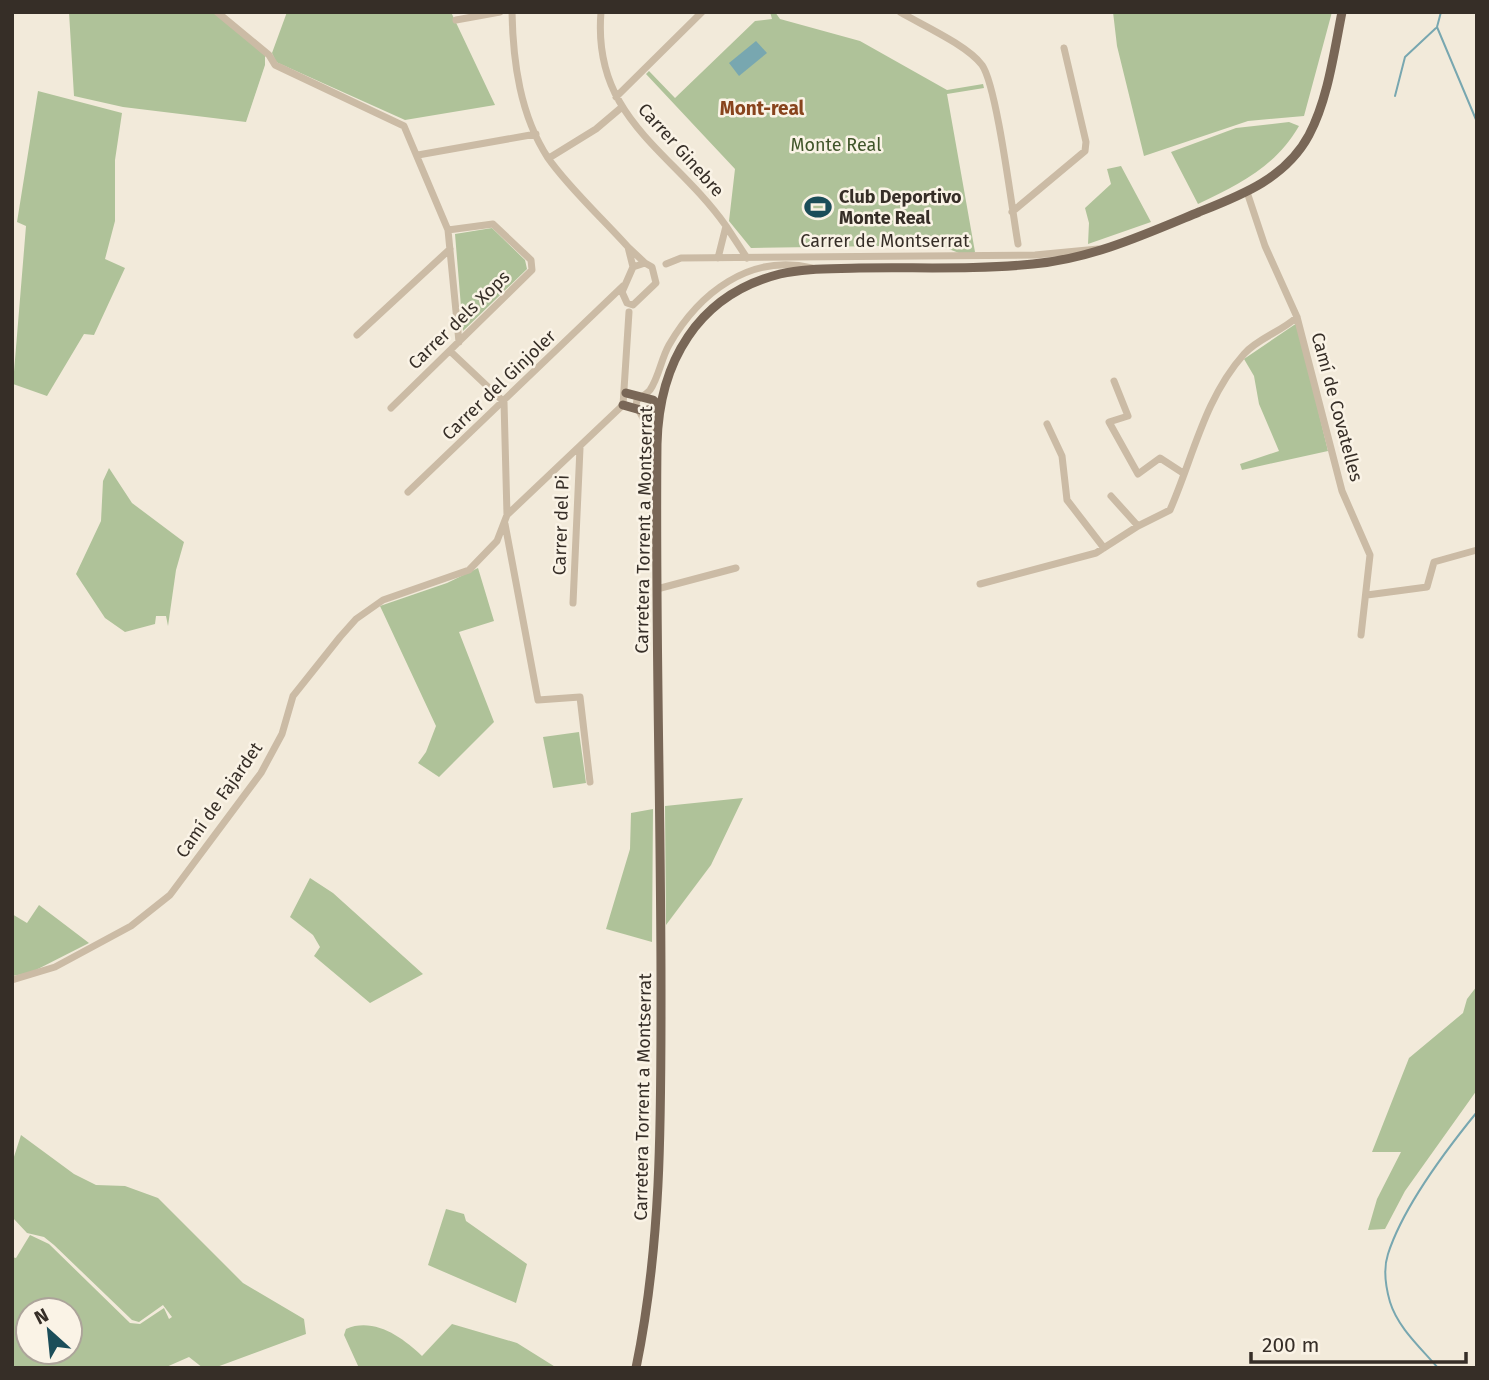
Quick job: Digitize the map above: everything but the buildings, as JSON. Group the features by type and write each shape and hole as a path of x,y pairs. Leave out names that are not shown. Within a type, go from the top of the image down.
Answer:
{"main road":[{"name":"Carretera Torrent a Montserrat","path":"636,1368 654,1258 659,1179 657,444 659,407 666,376 680,348 705,315 723,299 769,278 816,269 1032,264 1105,249 1247,192 1280,170 1309,135 1320,105 1342,12"},
{"path":"625,398 641,396 659,407"},
{"path":"625,398 639,410 659,407"}],"street":[{"path":"217,12 269,55 275,65 400,122 408,132 448,230 459,342"},
{"path":"456,20 500,12"},
{"path":"512,12 513,54 520,92 536,134 549,158 628,247 648,265 655,278 656,283 628,304"},
{"name":"Carrer Ginebre","path":"601,12 605,69 616,97 644,136 726,226 747,258"},
{"path":"616,97 702,12"},
{"path":"900,12 970,54 982,65 992,94 1018,244 1026,255"},
{"path":"1012,212 1085,151 1086,142 1063,48"},
{"path":"549,158 596,129 622,107"},
{"path":"418,155 536,134"},
{"name":"Camí de Covatelles","path":"1247,192 1258,228 1297,317 1342,491 1370,555 1361,635"},
{"name":"Carrer dels Xops","path":"391,408 532,267 530,260 493,224 448,230"},
{"path":"718,258 726,226"},
{"path":"1012,255 1018,244"},
{"path":"625,398 628,304 623,286 632,267 628,247"},
{"path":"358,335 450,249"},
{"name":"Carrer de Montserrat","path":"632,267 666,264 681,258 1026,255 1105,249"},
{"path":"655,278 666,264"},
{"name":"Carrer de Montserrat","path":"639,410 636,405 641,396 649,393 670,344 688,317 705,299 738,275 762,266 799,265 816,269"},
{"name":"Carrer del Ginjoler","path":"408,492 505,402 623,286"},
{"path":"610,299 628,304"},
{"path":"980,584 1096,553 1138,526 1170,510 1201,425 1244,355 1297,317"},
{"path":"450,351 505,402 506,519 538,700 580,697 590,782"},
{"path":"1114,381 1128,416 1110,422 1138,474 1160,458 1183,473"},
{"name":"Camí de Fajardet","path":"12,980 55,967 131,926 170,895 261,773 282,734 293,696 340,637 356,620 383,600 469,570 498,541 506,519 580,448 625,398"},
{"path":"639,410 657,444"},
{"path":"1047,424 1062,456 1067,500 1104,548"},
{"name":"Carrer del Pi","path":"573,603 580,448"},
{"path":"1111,496 1138,526"},
{"path":"1367,595 1427,587 1434,562 1477,550"},
{"path":"657,589 736,568"}],"green space":[{"path":"69,12 213,12 265,55 265,65 246,122 123,107 74,96"},
{"path":"287,12 451,12 495,105 405,120 276,62 272,53"},
{"name":"Monte Real","path":"770,12 775,12 780,19 860,41 947,90 983,84 984,88 947,94 975,252 969,257 921,238 901,249 882,246 751,248 729,221 735,169 646,74 649,71 675,98 755,21 772,19"},
{"path":"1113,12 1332,12 1304,116 1248,121 1144,156 1117,46"},
{"path":"38,91 122,113 115,160 115,221 105,259 125,268 94,335 84,334 47,396 13,384 26,226 17,222"},
{"path":"1289,122 1299,126 1268,163 1242,181 1198,204 1171,152 1236,128"},
{"path":"1121,166 1151,222 1088,244 1089,223 1085,208 1111,184 1107,169"},
{"path":"492,228 525,260 527,269 463,331 455,234"},
{"path":"1297,323 1328,451 1242,470 1240,464 1279,451 1259,404 1254,376 1244,359"},
{"path":"109,468 132,503 184,542 176,570 168,626 166,616 156,616 155,624 125,632 105,618 76,574 101,521 103,481"},
{"path":"478,568 494,621 459,632 494,722 439,777 418,763 426,752 436,726 380,606 447,583"},
{"path":"579,732 586,783 553,788 543,737"},
{"path":"743,798 711,865 666,925 665,806"},
{"path":"653,809 652,942 606,929 630,849 631,813"},
{"path":"310,878 333,893 423,974 370,1003 314,956 320,947 313,935 290,917"},
{"path":"39,905 89,943 30,973 12,976 12,914 27,923"},
{"path":"1477,986 1477,1090 1405,1191 1385,1229 1368,1230 1377,1199 1401,1152 1372,1152 1409,1058 1463,1013 1467,999"},
{"path":"21,1135 74,1174 96,1185 125,1186 158,1198 243,1283 304,1319 306,1334 214,1368 203,1368 189,1357 164,1368 12,1368 12,1257 16,1258 30,1235 49,1244 130,1323 140,1324 164,1308 169,1319 172,1317 163,1305 139,1322 132,1320 54,1245 44,1237 27,1233 13,1218 12,1163"},
{"path":"446,1209 464,1214 466,1221 527,1264 516,1303 428,1265"},
{"path":"452,1324 517,1343 557,1368 359,1368 344,1335 346,1329 356,1326 377,1327 397,1336 422,1356"}],"water":[{"path":"756,41 767,53 739,76 729,63"}],"waterway":[{"path":"1441,12 1437,27 1477,122"},
{"path":"1395,96 1405,57 1436,28"},
{"path":"1438,1368 1398,1320 1386,1285 1386,1260 1415,1198 1439,1161 1477,1112"}],"place":[{"name":"Club Deportivo Monte Real","path":"818,207"}],"district":[{"name":"Mont-real","path":"762,108"}]}
